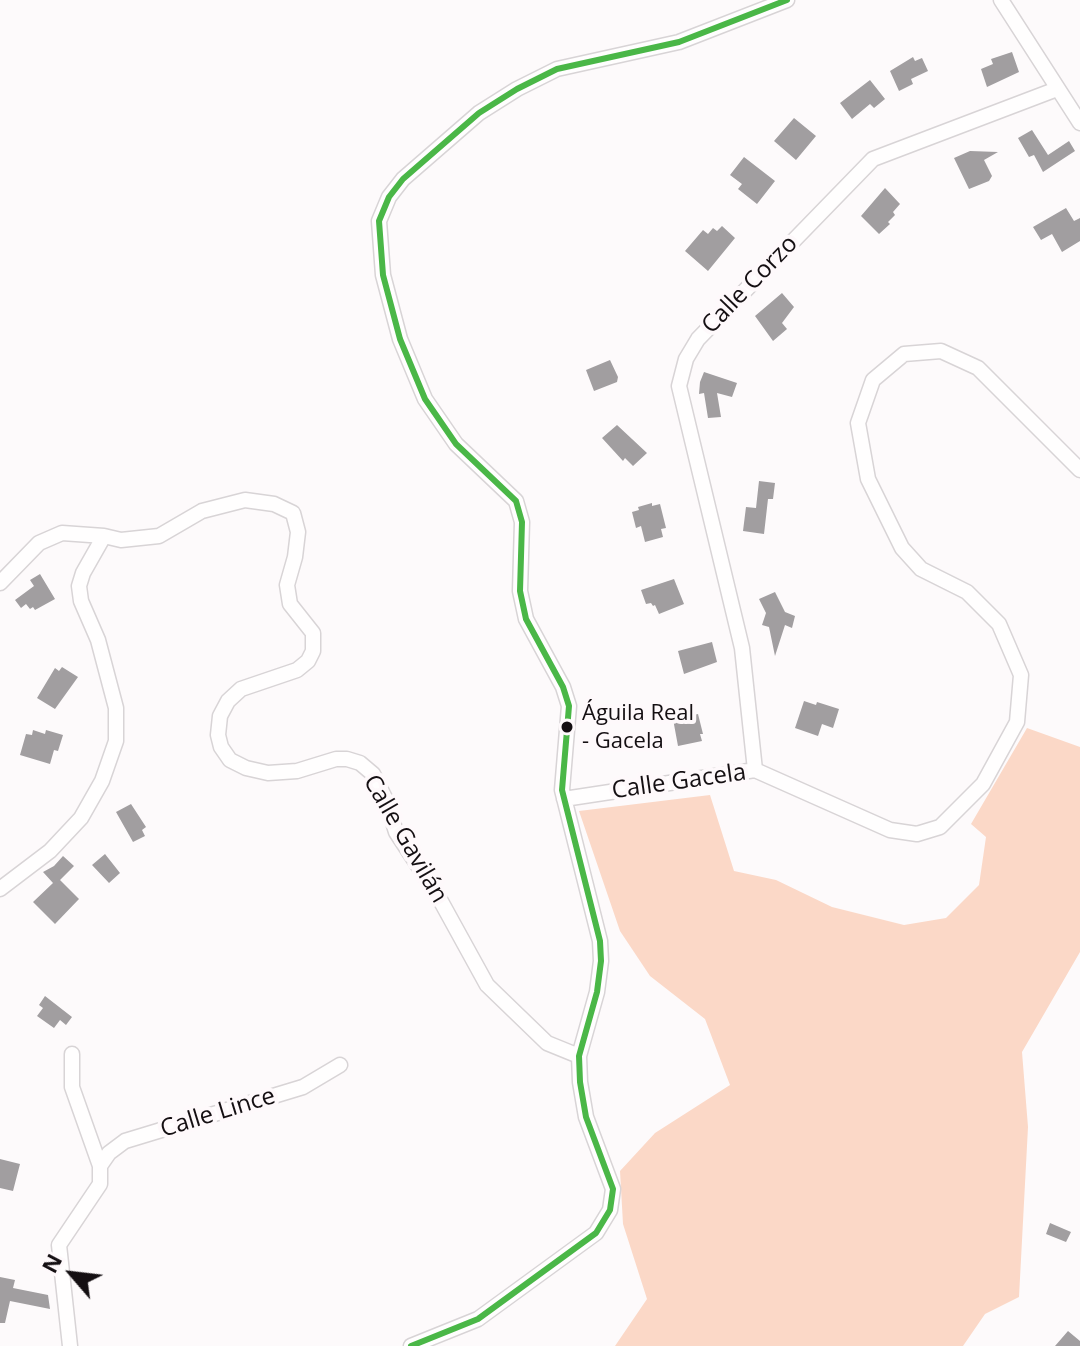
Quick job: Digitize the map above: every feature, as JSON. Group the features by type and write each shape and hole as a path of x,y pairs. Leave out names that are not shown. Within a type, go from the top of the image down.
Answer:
{"street":[{"path":"411,1346 437,1341 478,1319 596,1233 610,1210 613,1189 586,1117 580,1082 579,1056 597,992 601,961 600,941 564,799 562,770 569,706 563,687 526,619 520,591 522,522 516,501 456,444 425,399 400,339 383,275 379,221 389,197 403,179 479,113 517,89 557,69 679,42 787,0"},
{"path":"1001,0 1080,123"},
{"name":"Calle Corzo","path":"755,770 742,648 679,386 686,359 698,339 873,159 1057,89"},
{"name":"Calle Gacela","path":"564,799 755,770 890,830 917,834 940,827 983,784 1017,722 1021,675 999,624 967,592 921,569 902,548 868,479 858,423 873,380 904,354 941,351 978,368 1080,470"},
{"name":"Calle Gavilán","path":"104,536 121,540 159,536 202,511 245,500 274,504 293,513 298,532 287,585 290,604 313,633 313,651 308,661 297,670 241,689 228,701 220,716 218,735 221,747 230,760 268,773 297,771 336,759 347,759 360,763 373,774 386,800 396,832 438,896 487,985 547,1043 579,1056"},
{"path":"0,583 39,543 62,533 104,536 79,586 81,601 98,640 116,708 116,741 102,781 81,818 50,851 0,889"},
{"path":"72,1054 72,1087 100,1166"},
{"name":"Calle Lince","path":"70,1346 59,1245 100,1184 100,1166 109,1153 125,1141 303,1087 340,1065"}],"shaded area":[{"path":"1027,728 1080,747 1080,952 1022,1052 1028,1127 1019,1297 985,1314 963,1346 615,1346 647,1299 623,1224 620,1171 655,1133 730,1085 705,1019 650,976 620,931 579,811 710,795 734,871 776,880 832,907 904,925 946,918 979,885 986,837 971,824"}],"building":[{"path":"1012,52 1019,72 987,87 981,69 993,64 991,59"},
{"path":"913,57 915,61 922,58 928,71 911,79 913,84 899,91 890,71"},
{"path":"870,80 885,99 874,108 870,104 852,119 840,103"},
{"path":"794,118 816,136 796,160 774,141"},
{"path":"1032,130 1048,155 1069,141 1075,151 1043,172 1034,155 1029,157 1018,138"},
{"path":"970,151 998,152 984,160 992,176 989,181 969,189 954,158"},
{"path":"744,157 775,181 757,204 738,189 742,184 730,175"},
{"path":"885,188 900,204 888,222 890,224 879,234 861,216"},
{"path":"1066,208 1074,221 1080,218 1080,241 1062,252 1052,234 1041,240 1033,227"},
{"path":"722,226 735,238 708,271 685,251 703,230 708,234 713,228 717,231"},
{"path":"782,293 794,307 782,323 787,329 773,341 755,316"},
{"path":"610,360 618,377 617,382 594,391 586,370"},
{"path":"704,372 737,383 732,397 717,393 721,417 708,418 704,393 699,394"},
{"path":"617,425 647,453 633,466 625,458 623,461 602,438"},
{"path":"759,481 775,483 773,499 768,499 764,534 743,531 746,507 756,508"},
{"path":"652,503 652,506 660,504 666,528 661,529 663,537 645,542 641,526 636,528 632,512"},
{"path":"40,574 55,599 35,610 26,604 21,608 15,600 34,586 30,580"},
{"path":"674,579 684,604 659,614 655,605 646,604 641,590"},
{"path":"775,592 785,612 795,616 792,628 785,625 775,656 769,627 762,625 766,613 759,599"},
{"path":"712,642 717,662 684,674 678,651"},
{"path":"62,667 78,677 55,709 37,698 55,668 59,671"},
{"path":"804,701 839,709 833,728 822,724 818,736 795,728"},
{"path":"698,714 702,741 678,746 673,719"},
{"path":"33,730 63,735 50,764 20,755 26,734 32,735"},
{"path":"131,804 146,827 142,830 145,836 133,842 116,812"},
{"path":"105,854 120,873 109,883 92,865"},
{"path":"63,856 74,866 60,880 79,899 55,924 33,902 53,883 43,872"},
{"path":"45,996 72,1017 66,1025 60,1020 54,1028 37,1016 43,1008 39,1005"},
{"path":"0,1159 20,1164 13,1191 0,1188"},
{"path":"1050,1223 1071,1232 1066,1242 1046,1234"},
{"path":"0,1277 15,1280 13,1288 48,1295 50,1309 10,1301 5,1323 0,1323"},
{"path":"1068,1331 1080,1341 1080,1346 1055,1346"}],"transit line":[{"path":"411,1346 478,1319 596,1233 610,1210 613,1189 586,1117 580,1082 579,1056 597,992 601,961 600,941 562,790 569,706 563,687 526,619 520,591 522,522 516,501 456,444 425,399 400,339 383,275 379,221 389,197 403,179 479,113 517,89 557,69 679,42 787,0"}],"place":[{"name":"Águila Real - Gacela","path":"567,727"}]}
